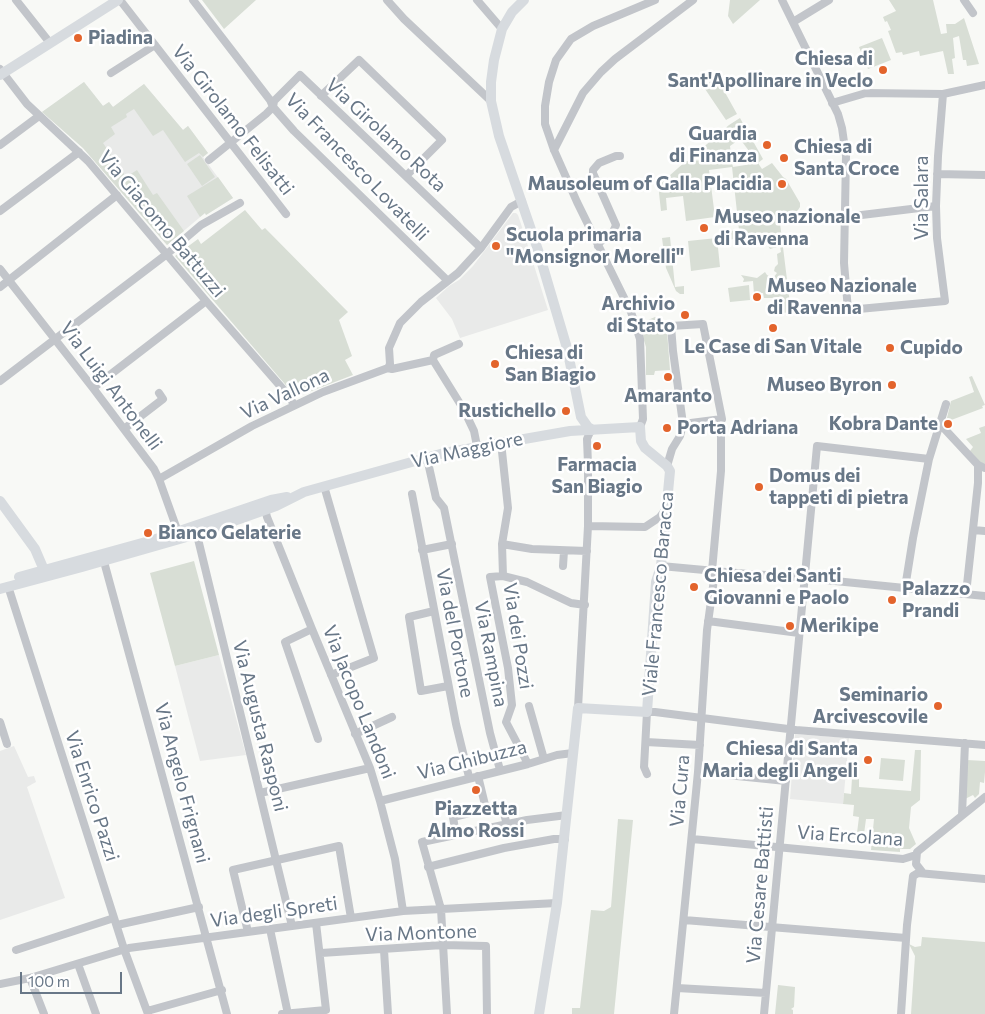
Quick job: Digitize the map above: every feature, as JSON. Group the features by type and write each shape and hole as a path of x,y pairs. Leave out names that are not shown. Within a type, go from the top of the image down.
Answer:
{"street":[{"path":"16,0 50,43"},
{"path":"1,73 119,0"},
{"name":"Via Girolamo Felisatti","path":"119,0 286,214"},
{"name":"Via Francesco Lovatelli","path":"193,0 270,100 273,107 294,131 448,281"},
{"path":"386,0 491,101"},
{"path":"477,0 502,29"},
{"path":"524,0 512,12 502,29 494,60 491,101 499,136 522,201 567,348 581,417 588,427 593,430 587,439 588,526 578,708 557,904 539,1014"},
{"path":"640,427 643,419 640,339 631,312 554,150 545,124 545,106 549,82 556,60 571,39 593,26 655,0"},
{"path":"554,150 584,93 601,72 615,59 693,0"},
{"path":"782,0 832,103 842,128 846,156 845,217 936,206"},
{"path":"793,22 829,0"},
{"path":"964,0 973,13"},
{"name":"Via Girolamo Felisatti","path":"111,73 155,45"},
{"path":"321,96 359,60 442,140 406,176"},
{"name":"Via Giacomo Battuzzi","path":"1,73 38,116 79,152 294,404"},
{"name":"Via Girolamo Rota","path":"273,107 274,101 300,75 481,248"},
{"path":"832,103 866,93 943,94 985,84"},
{"name":"Via Salara","path":"845,217 844,263 848,310 945,301 937,238 936,206 943,94"},
{"path":"209,160 273,107"},
{"path":"0,145 38,116"},
{"path":"0,211 79,152"},
{"path":"598,246 600,242 613,232 616,225 593,170 599,164 620,156"},
{"path":"937,174 985,175"},
{"path":"0,287 117,195"},
{"path":"388,368 390,364 389,348 400,323 421,302 458,272 481,248 511,207 522,201"},
{"path":"0,381 167,254 201,225 240,204"},
{"name":"Via Luigi Antonelli","path":"0,269 154,469 178,532"},
{"path":"93,388 206,301"},
{"path":"667,466 672,449 680,436 682,424 671,326 703,324 722,418 682,424"},
{"path":"459,344 434,354 433,360 464,410 474,431 477,446"},
{"name":"Via Vallona","path":"159,479 294,404 388,368 433,360"},
{"path":"124,429 164,399 159,393"},
{"path":"905,588 929,458 946,404"},
{"path":"570,431 575,428 581,417"},
{"path":"939,423 981,467 966,594"},
{"name":"Via Maggiore","path":"45,573 102,558 147,549 298,494 427,458 477,446 582,429 640,427"},
{"name":"Viale Francesco Baracca","path":"640,427 641,441 645,448 667,466 670,471 661,566 656,582 644,767 647,774"},
{"path":"570,431 580,432 587,439"},
{"name":"Via Cura","path":"674,1014 698,772 708,621 714,571 721,471 721,431"},
{"path":"501,442 508,508 502,544 503,576 526,582 570,603 585,605"},
{"name":"Via Cesare Battisti","path":"764,1014 791,729 803,578 817,446 929,458"},
{"name":"Via Rampina","path":"427,458 436,498 444,508 490,734 500,770"},
{"path":"324,486 374,658 331,675"},
{"name":"Via del Portone","path":"412,494 448,686 469,777"},
{"path":"0,501 35,549 45,573 3,586"},
{"name":"Via Jacopo Landoni","path":"265,506 312,629 370,768 395,858 403,911"},
{"path":"588,526 645,527 660,517 667,508"},
{"path":"973,530 985,531"},
{"name":"Via Maggiore","path":"45,573 77,565 82,568 102,558 178,532 193,531"},
{"name":"Via Augusta Rasponi","path":"193,531 292,926"},
{"path":"147,549 154,543 175,536 178,532"},
{"path":"422,550 452,544"},
{"path":"502,544 532,549 586,551"},
{"path":"563,566 564,551"},
{"name":"Via Angelo Frignani","path":"102,558 222,990 227,1014"},
{"path":"661,566 985,596"},
{"name":"Via dei Pozzi","path":"503,576 490,577 508,668 512,705 506,722 528,764"},
{"name":"Via Enrico Pazzi","path":"3,586 147,1013"},
{"path":"434,611 409,618 421,691 448,686"},
{"path":"708,621 799,633"},
{"path":"312,629 285,642 318,739"},
{"name":"Via Ghibuzza","path":"529,706 544,759"},
{"path":"578,708 655,712 791,729 985,744"},
{"path":"355,734 392,717"},
{"path":"0,722 7,744"},
{"path":"646,742 700,745"},
{"path":"962,816 965,743"},
{"name":"Via Ghibuzza","path":"380,801 557,755 573,753"},
{"path":"260,793 370,768"},
{"path":"698,772 786,781"},
{"path":"478,776 486,809"},
{"path":"922,873 916,864 916,855 920,849 985,797"},
{"path":"456,835 453,817 486,809 502,806 507,825"},
{"path":"448,1014 441,909 422,842 527,820 567,815"},
{"path":"428,867 504,848 554,839 565,839"},
{"name":"Via Ercolana","path":"692,839 903,859 916,855"},
{"path":"248,932 233,870 339,846 351,918"},
{"path":"901,1012 906,938 913,876 916,873 922,873 985,880"},
{"name":"Via degli Spreti","path":"0,984 30,978 124,949 403,911 557,904"},
{"path":"16,950 115,922 199,907"},
{"path":"684,920 906,938"},
{"path":"282,1014 326,1010 316,923"},
{"path":"270,929 288,1014"},
{"name":"Via Montone","path":"320,953 443,945 486,946 487,1014"},
{"path":"384,950 388,1014"},
{"path":"78,964 96,1014"},
{"path":"30,978 44,1014"},
{"path":"676,988 766,993"},
{"path":"147,1013 222,990"}],"shaded area":[{"path":"202,0 256,0 224,29"},
{"path":"730,0 760,0 733,24 728,16"},
{"path":"889,0 933,0 941,34 947,33 946,24 955,24 964,18 979,64 967,66 966,60 963,60 959,36 953,38 955,58 952,59 954,74 948,74 943,51 920,56 919,51 903,55 902,52 896,53 888,31 891,30 883,17 896,11"},
{"path":"882,38 891,60 868,69 859,47"},
{"path":"717,78 737,114 726,120 703,86"},
{"path":"84,82 103,106 109,102 113,107 144,84 183,130 188,126 208,153 203,157 233,198 206,215 205,213 167,245 83,148 42,112"},
{"path":"84,82 103,106 109,102 113,107 144,84 183,130 188,126 208,153 203,157 199,153 185,162 163,130 153,136 134,109 126,114 127,117 111,127 115,134 103,143 126,177 137,170 153,195 157,193 184,231 167,245 83,148 42,112"},
{"path":"740,118 763,159 758,163 740,139 730,146 731,154 692,157 729,125"},
{"path":"200,155 215,177 202,186 187,164"},
{"path":"731,159 733,167 758,163 762,169 772,163 786,179 800,203 796,213 780,223 791,312 774,314 772,298 764,298 763,293 754,294 753,281 743,282 744,279 741,275 757,278 765,272 773,278 777,273 774,271 778,264 777,254 781,252 780,246 770,249 764,239 749,237 736,246 734,239 730,240 729,243 726,241 723,244 722,232 739,230 732,167 709,170 715,217 686,221 683,196 666,198 667,210 661,211 660,184 686,161"},
{"path":"218,177 233,198 200,217 187,196"},
{"path":"245,210 262,230 265,228 348,312 339,320 352,356 345,360 353,375 296,397 175,256 198,239 201,244"},
{"path":"513,213 518,215 548,310 460,338 452,319 436,298 473,266"},
{"path":"670,237 675,287 684,286 684,294 676,291 666,268 662,238"},
{"path":"717,238 720,267 691,271 688,241"},
{"path":"749,285 750,300 730,302 728,288"},
{"path":"655,317 660,317 664,322 665,331 667,331 670,370 655,371 654,375 646,375 646,347 639,324"},
{"path":"972,376 985,405 982,406 983,408 946,422 951,401 974,392 969,377"},
{"path":"985,426 985,464 980,462 970,451 973,447 966,439 981,433 979,428"},
{"path":"194,561 219,655 175,666 150,573"},
{"path":"219,655 246,755 200,761 175,666"},
{"path":"795,734 849,738 843,804 790,799"},
{"path":"14,746 28,777 34,776 36,782 27,787 65,898 0,920 0,751"},
{"path":"915,750 921,750 920,800 911,807 909,828 916,844 910,849 900,849 900,852 871,850 874,819 866,819 864,834 857,833 859,817 853,816 854,805 843,804 844,793 851,794 852,778 859,778 859,787 911,791"},
{"path":"881,758 905,760 903,781 879,779"},
{"path":"967,760 985,761 985,772 984,783 980,782 979,794 975,798 973,795 965,799"},
{"path":"618,819 633,820 614,1014 572,1014 572,1008 580,1008 591,910 604,911 611,907"},
{"path":"922,937 985,942 985,1014 911,1014 915,956 909,944 915,947 921,946"},
{"path":"778,985 795,987 794,1007 791,1009 793,1014 775,1014"}],"place":[{"name":"Piadina","path":"78,38"},
{"name":"Chiesa di Sant'Apollinare in Veclo","path":"883,70"},
{"name":"Guardia di Finanza","path":"767,145"},
{"name":"Chiesa di Santa Croce","path":"784,158"},
{"name":"Mausoleum of Galla Placidia","path":"782,184"},
{"name":"Museo nazionale di Ravenna","path":"704,228"},
{"name":"Scuola primaria \"Monsignor Morelli\"","path":"496,246"},
{"name":"Museo Nazionale di Ravenna","path":"757,297"},
{"name":"Archivio di Stato","path":"685,315"},
{"name":"Le Case di San Vitale","path":"773,328"},
{"name":"Cupido","path":"890,348"},
{"name":"Chiesa di San Biagio","path":"495,364"},
{"name":"Amaranto","path":"668,377"},
{"name":"Museo Byron","path":"892,385"},
{"name":"Rustichello","path":"566,411"},
{"name":"Kobra Dante","path":"948,424"},
{"name":"Porta Adriana","path":"667,428"},
{"name":"Farmacia San Biagio","path":"597,446"},
{"name":"Domus dei tappeti di pietra","path":"759,487"},
{"name":"Bianco Gelaterie","path":"148,533"},
{"name":"Chiesa dei Santi Giovanni e Paolo","path":"694,587"},
{"name":"Palazzo Prandi","path":"892,600"},
{"name":"Merikipe","path":"790,626"},
{"name":"Seminario Arcivescovile","path":"938,706"},
{"name":"Chiesa di Santa Maria degli Angeli","path":"868,760"},
{"name":"Piazzetta Almo Rossi","path":"476,790"}]}
